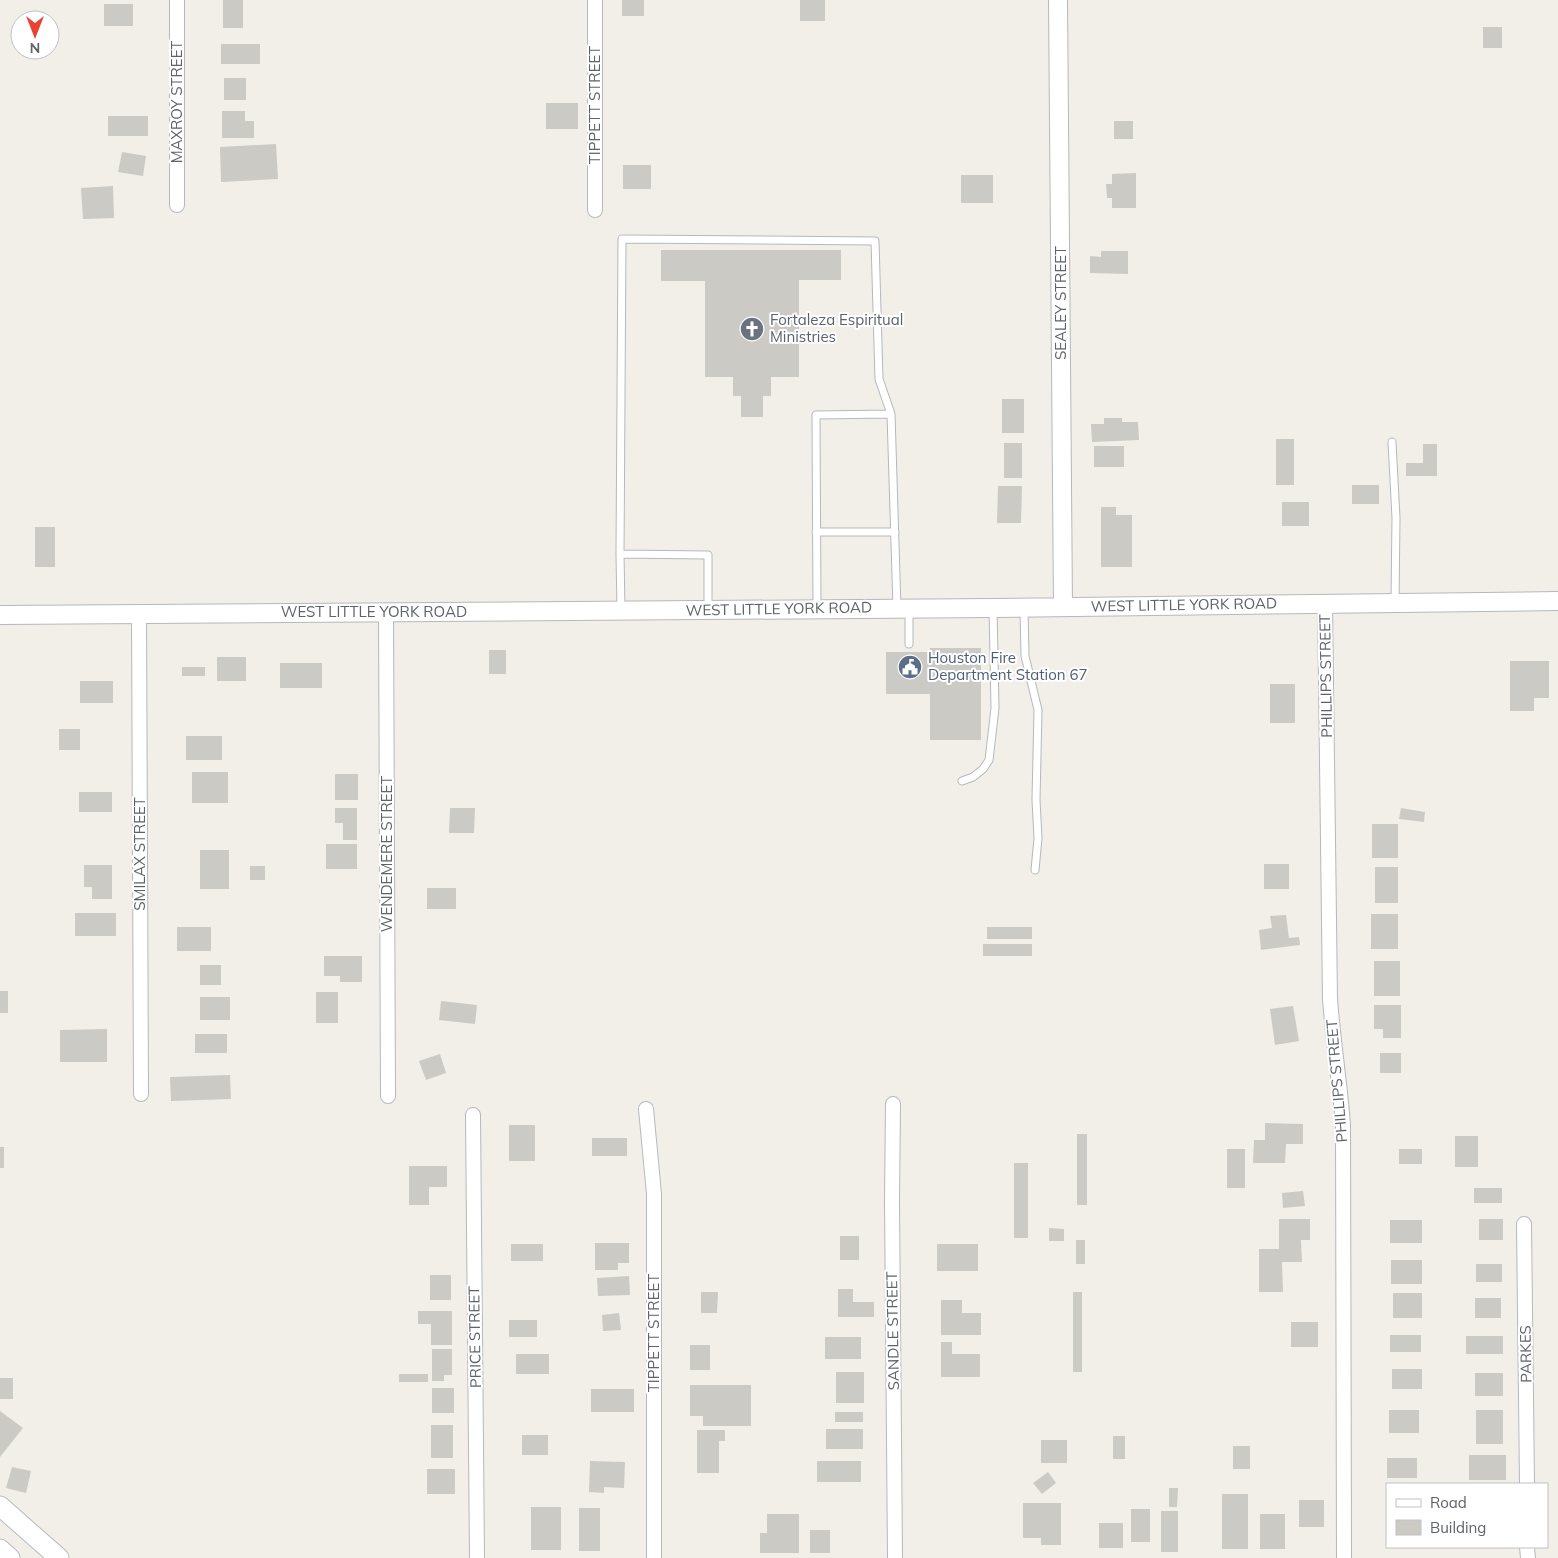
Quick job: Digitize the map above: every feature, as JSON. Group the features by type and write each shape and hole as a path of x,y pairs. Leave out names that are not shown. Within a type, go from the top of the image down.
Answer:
{"main road":[{"path":"0,1506 59,1558"},
{"path":"0,1549 10,1558"}],"street":[{"name":"MAXROY STREET","path":"177,0 177,205"},
{"name":"TIPPETT STREET","path":"595,210 596,0"},
{"name":"SEALEY STREET","path":"1058,0 1063,606"},
{"name":"WEST LITTLE YORK ROAD","path":"0,615 993,608 1024,606 1558,601"},
{"name":"PHILLIPS STREET","path":"1325,603 1330,998 1343,1125 1344,1558"},
{"name":"WENDEMERE STREET","path":"386,612 388,1096"},
{"name":"SMILAX STREET","path":"139,613 141,1094"},
{"name":"SANDLE STREET","path":"893,1104 895,1558"},
{"name":"TIPPETT STREET","path":"646,1109 654,1194 654,1558"},
{"name":"PRICE STREET","path":"473,1115 478,1558"},
{"name":"PARKES","path":"1524,1224 1527,1483"}],"lane":[{"path":"621,611 622,239 875,241 879,379 891,414 895,532 909,644"},
{"path":"817,608 816,415 891,414"},
{"path":"1392,442 1396,518 1395,602"},
{"path":"816,532 895,532"},
{"path":"620,554 708,555 708,610"},
{"path":"1024,606 1025,656 1038,710 1036,800 1038,838 1034,870"},
{"path":"962,781 974,777 989,760 995,708 993,608"}],"building":[{"path":"223,0 243,0 243,28 223,28"},
{"path":"622,0 644,0 644,16 622,16"},
{"path":"800,0 825,0 825,21 800,21"},
{"path":"104,4 133,4 133,26 104,26"},
{"path":"1483,27 1502,27 1502,48 1483,48"},
{"path":"221,44 260,44 260,64 221,64"},
{"path":"224,78 246,78 246,100 224,100"},
{"path":"546,103 578,103 578,129 546,129"},
{"path":"222,111 245,111 245,121 254,121 254,138 222,138"},
{"path":"108,116 148,116 148,136 108,136"},
{"path":"1114,121 1133,121 1133,139 1114,139"},
{"path":"276,144 278,179 221,182 220,147"},
{"path":"122,152 146,156 143,176 118,172"},
{"path":"623,165 651,165 651,189 623,189"},
{"path":"1136,173 1136,208 1112,208 1112,198 1107,198 1106,184 1112,184 1112,174"},
{"path":"961,175 993,175 993,203 961,203"},
{"path":"113,186 114,218 83,219 81,188"},
{"name":"Fortaleza Espiritual Ministries","path":"661,250 841,250 841,280 799,280 799,377 771,377 771,396 763,396 763,417 741,417 741,396 733,396 733,377 705,377 705,281 661,281"},
{"path":"1101,251 1128,251 1128,274 1090,273 1090,256 1101,257"},
{"path":"1002,399 1024,399 1024,433 1002,433"},
{"path":"1104,418 1122,418 1122,422 1138,422 1139,440 1092,442 1091,424 1104,424"},
{"path":"1276,439 1294,439 1294,485 1276,485"},
{"path":"1004,443 1022,443 1022,478 1004,478"},
{"path":"1423,444 1437,444 1437,476 1406,476 1406,463 1423,463"},
{"path":"1094,446 1124,446 1124,467 1094,467"},
{"path":"1352,485 1379,485 1379,504 1352,504"},
{"path":"998,486 1022,486 1021,523 997,523"},
{"path":"1282,502 1309,502 1309,526 1282,526"},
{"path":"1101,507 1116,507 1116,515 1132,515 1132,567 1101,567"},
{"path":"35,527 55,527 55,567 35,567"},
{"path":"930,648 981,648 981,740 930,740 930,694 886,694 886,652 930,652"},
{"path":"489,650 506,650 506,674 489,674"},
{"path":"217,657 246,657 246,681 217,681"},
{"path":"1510,661 1549,661 1549,698 1534,698 1534,711 1510,711"},
{"path":"280,663 322,663 322,688 280,688"},
{"path":"182,667 205,667 205,676 182,676"},
{"path":"80,681 113,681 113,703 80,703"},
{"path":"1270,684 1295,684 1295,723 1270,723"},
{"path":"59,729 80,729 80,750 59,750"},
{"path":"186,736 222,736 222,760 186,760"},
{"path":"192,772 228,772 228,803 192,803"},
{"path":"335,774 358,774 358,800 335,800"},
{"path":"79,792 112,792 112,812 79,812"},
{"path":"335,808 357,808 357,840 343,840 343,823 335,823"},
{"path":"450,808 475,808 474,833 449,833"},
{"path":"1401,808 1425,812 1424,822 1399,819"},
{"path":"1372,824 1398,824 1398,858 1372,858"},
{"path":"326,844 357,844 357,869 326,869"},
{"path":"200,850 229,850 229,889 200,889"},
{"path":"1264,864 1289,864 1289,889 1264,889"},
{"path":"84,865 112,865 112,899 92,899 92,887 84,887"},
{"path":"250,866 265,866 265,880 250,880"},
{"path":"1375,867 1398,867 1398,903 1375,903"},
{"path":"427,888 456,888 456,909 427,909"},
{"path":"75,913 116,913 116,936 75,936"},
{"path":"1371,914 1398,914 1398,949 1371,949"},
{"path":"1286,915 1289,938 1299,937 1300,945 1261,950 1259,930 1272,928 1270,916"},
{"path":"177,927 211,927 211,951 177,951"},
{"path":"987,927 1032,927 1032,939 987,939"},
{"path":"983,944 1032,944 1032,956 983,956"},
{"path":"324,956 362,956 362,982 340,982 340,976 324,976"},
{"path":"1374,961 1400,961 1400,996 1374,996"},
{"path":"200,965 221,965 221,985 200,985"},
{"path":"0,991 8,991 8,1013 0,1013"},
{"path":"316,992 338,992 338,1023 316,1023"},
{"path":"200,997 230,997 230,1020 200,1020"},
{"path":"441,1001 477,1005 475,1024 439,1020"},
{"path":"1374,1005 1401,1005 1401,1038 1383,1038 1383,1029 1374,1029"},
{"path":"1293,1006 1299,1041 1275,1045 1270,1009"},
{"path":"107,1029 107,1062 60,1062 60,1030"},
{"path":"195,1034 227,1034 227,1053 195,1053"},
{"path":"1380,1053 1401,1053 1401,1073 1380,1073"},
{"path":"440,1054 446,1073 426,1080 419,1061"},
{"path":"230,1075 231,1099 171,1101 170,1077"},
{"path":"1265,1123 1303,1124 1303,1144 1286,1144 1285,1163 1253,1163 1254,1140 1265,1140"},
{"path":"509,1125 535,1125 535,1161 509,1161"},
{"path":"1077,1134 1087,1134 1087,1205 1077,1205"},
{"path":"1455,1136 1478,1136 1478,1167 1455,1167"},
{"path":"592,1138 627,1138 627,1156 592,1156"},
{"path":"0,1147 4,1147 4,1168 0,1168"},
{"path":"1227,1149 1245,1149 1245,1188 1227,1188"},
{"path":"1399,1149 1422,1149 1422,1164 1399,1164"},
{"path":"1014,1163 1028,1163 1028,1238 1014,1238"},
{"path":"409,1166 447,1166 447,1187 429,1187 429,1205 409,1205"},
{"path":"1474,1188 1502,1188 1502,1203 1474,1203"},
{"path":"1303,1191 1305,1206 1283,1208 1282,1193"},
{"path":"1279,1219 1310,1219 1310,1240 1301,1240 1302,1262 1282,1262 1283,1292 1259,1292 1259,1249 1279,1249"},
{"path":"1479,1219 1503,1219 1503,1240 1479,1240"},
{"path":"1390,1220 1422,1220 1422,1243 1390,1243"},
{"path":"1049,1228 1064,1229 1064,1241 1049,1241"},
{"path":"840,1236 859,1236 859,1260 840,1260"},
{"path":"1076,1240 1085,1240 1085,1264 1076,1264"},
{"path":"595,1243 629,1243 629,1263 618,1263 618,1270 595,1270"},
{"path":"511,1244 543,1244 543,1261 511,1261"},
{"path":"937,1244 978,1244 978,1271 937,1271"},
{"path":"1391,1260 1422,1260 1422,1284 1391,1284"},
{"path":"1476,1264 1502,1264 1502,1282 1476,1282"},
{"path":"430,1275 451,1275 451,1300 430,1300"},
{"path":"629,1276 630,1295 598,1296 597,1278"},
{"path":"838,1289 853,1289 853,1302 874,1302 874,1317 838,1317"},
{"path":"701,1292 718,1292 717,1313 701,1313"},
{"path":"1073,1292 1082,1292 1082,1372 1073,1372"},
{"path":"1393,1293 1422,1293 1422,1318 1393,1318"},
{"path":"1475,1298 1501,1298 1501,1318 1475,1318"},
{"path":"941,1300 962,1300 962,1313 981,1313 981,1335 941,1335"},
{"path":"418,1311 452,1311 452,1345 431,1345 431,1324 418,1324"},
{"path":"619,1313 621,1330 603,1331 602,1315"},
{"path":"509,1320 537,1320 537,1337 509,1337"},
{"path":"1291,1322 1318,1322 1318,1347 1291,1347"},
{"path":"1390,1335 1421,1335 1421,1352 1390,1352"},
{"path":"1466,1336 1503,1336 1503,1354 1466,1354"},
{"path":"825,1337 861,1337 861,1359 825,1359"},
{"path":"941,1342 952,1342 952,1354 980,1354 980,1377 941,1377"},
{"path":"690,1345 710,1345 710,1370 690,1370"},
{"path":"432,1349 452,1349 452,1375 444,1375 444,1381 432,1381"},
{"path":"516,1354 549,1354 549,1374 516,1374"},
{"path":"1392,1369 1422,1369 1422,1389 1392,1389"},
{"path":"836,1372 864,1372 864,1403 836,1403"},
{"path":"1475,1373 1503,1373 1503,1396 1475,1396"},
{"path":"399,1374 428,1374 428,1382 399,1382"},
{"path":"0,1378 13,1378 13,1399 0,1399"},
{"path":"690,1385 751,1385 751,1426 703,1426 703,1416 690,1416"},
{"path":"432,1388 454,1388 454,1413 432,1413"},
{"path":"591,1389 634,1389 634,1412 591,1412"},
{"path":"1389,1410 1419,1410 1419,1433 1389,1433"},
{"path":"1476,1410 1503,1410 1503,1444 1476,1444"},
{"path":"0,1411 23,1428 0,1457"},
{"path":"835,1412 863,1412 863,1422 835,1422"},
{"path":"431,1425 453,1425 453,1458 431,1458"},
{"path":"826,1429 863,1429 863,1449 826,1449"},
{"path":"697,1430 725,1430 725,1441 719,1441 719,1473 697,1473"},
{"path":"522,1435 548,1435 548,1455 522,1455"},
{"path":"1113,1436 1125,1436 1125,1459 1113,1459"},
{"path":"1041,1440 1067,1440 1067,1463 1041,1463"},
{"path":"1233,1446 1250,1446 1250,1469 1233,1469"},
{"path":"1469,1455 1506,1455 1506,1480 1469,1480"},
{"path":"1387,1458 1417,1458 1417,1478 1387,1478"},
{"path":"590,1461 625,1462 624,1488 604,1487 604,1493 589,1492"},
{"path":"817,1461 861,1461 861,1482 817,1482"},
{"path":"12,1467 31,1471 26,1493 6,1488"},
{"path":"427,1469 455,1469 455,1494 427,1494"},
{"path":"1048,1472 1056,1483 1042,1494 1033,1483"},
{"path":"1169,1488 1178,1488 1177,1507 1169,1507"},
{"path":"1222,1494 1248,1494 1248,1549 1222,1549"},
{"path":"1299,1500 1324,1500 1324,1527 1299,1527"},
{"path":"1023,1503 1061,1503 1061,1545 1041,1545 1041,1538 1023,1538"},
{"path":"531,1507 561,1507 561,1550 531,1550"},
{"path":"579,1508 600,1508 600,1551 579,1551"},
{"path":"1131,1509 1150,1509 1150,1542 1131,1542"},
{"path":"1161,1511 1178,1511 1178,1552 1161,1552"},
{"path":"767,1514 799,1514 799,1553 760,1553 760,1533 767,1533"},
{"path":"1260,1514 1285,1514 1285,1549 1260,1549"},
{"path":"1099,1523 1123,1523 1123,1548 1099,1548"},
{"path":"810,1530 830,1530 830,1553 810,1553"}],"place":[{"name":"Fortaleza Espiritual Ministries","path":"752,329"},
{"name":"Houston Fire Department Station 67","path":"910,667"}]}
